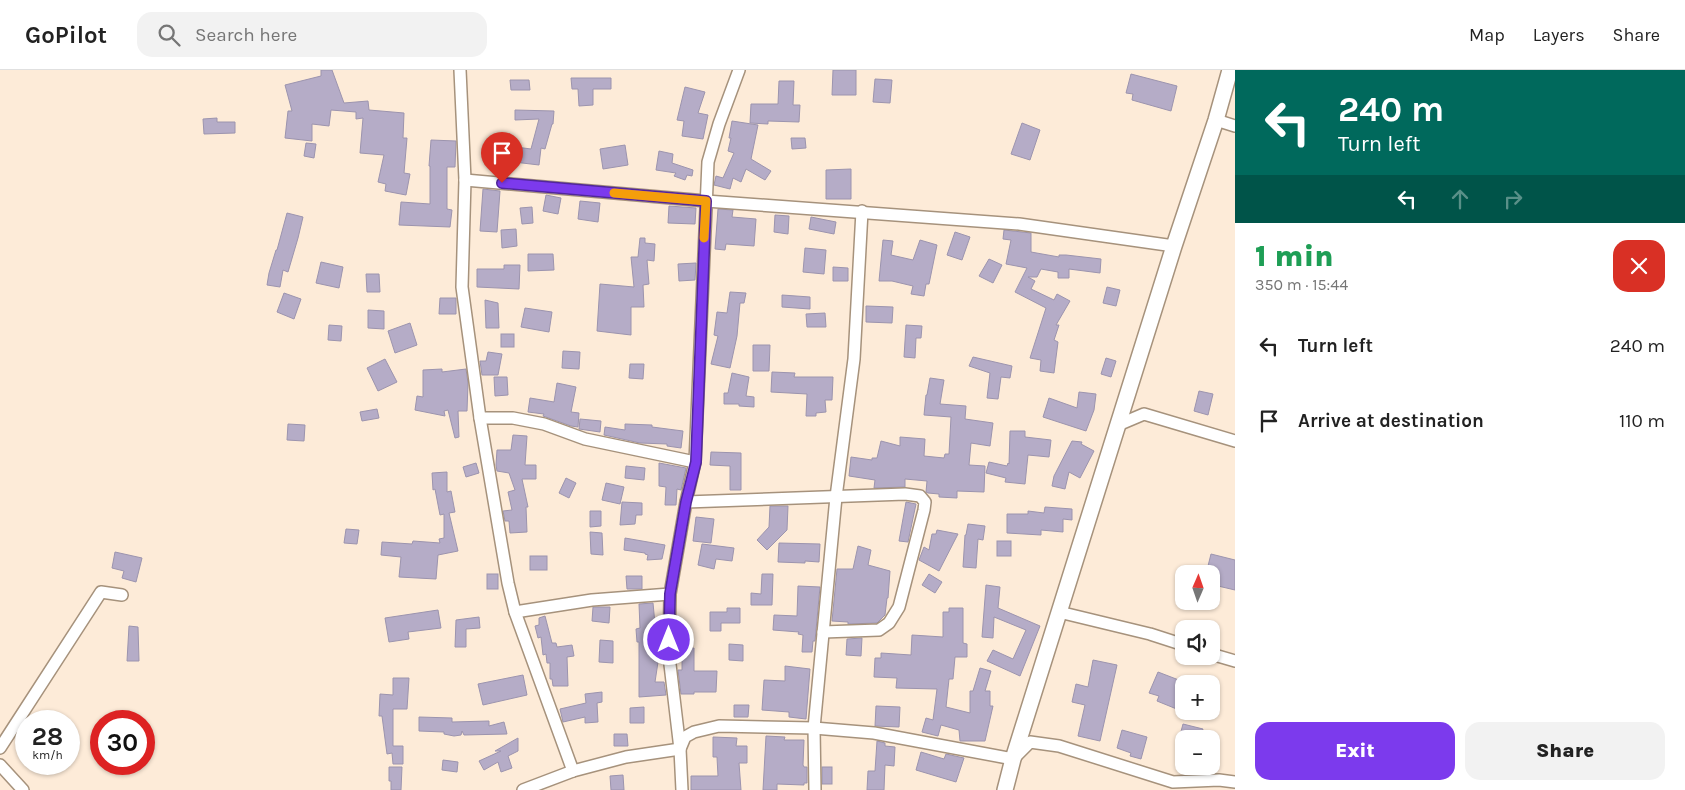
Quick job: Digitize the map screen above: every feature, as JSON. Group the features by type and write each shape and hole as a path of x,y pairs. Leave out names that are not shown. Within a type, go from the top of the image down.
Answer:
{"street":[{"path":"460,70 464,180 462,287 480,418 508,583 516,612 574,771"},
{"path":"682,790 680,749 669,656 670,594 686,502 696,462 708,162 719,124 739,70"},
{"path":"1005,790 1013,759 1174,246 1216,120 1230,70"},
{"path":"1216,120 1235,126"},
{"path":"464,180 706,201 1019,224 1174,246"},
{"path":"815,790 814,728 836,497 854,359 862,211"},
{"path":"1118,425 1144,414 1235,441"},
{"path":"480,418 513,418 544,424 586,439 696,462"},
{"path":"686,502 905,494 920,496 925,502 899,607 889,623 879,630 823,632"},
{"path":"0,748 101,592 122,595"},
{"path":"516,612 592,600 670,594"},
{"path":"1059,612 1150,634 1175,642"},
{"path":"1220,657 1235,661"},
{"path":"680,749 686,737 694,732 720,726 814,728 874,733 1013,759"},
{"path":"1013,759 1030,742 1059,746 1173,782 1190,790"},
{"path":"524,790 574,771 626,757 680,749"},
{"path":"0,765 23,790"},
{"path":"1173,782 1219,780 1235,782"}],"building":[{"path":"321,70 332,70 344,103 368,101 369,110 404,113 403,138 407,138 404,173 410,174 406,195 385,191 386,184 378,182 384,155 360,153 363,118 356,119 356,112 331,110 329,126 312,124 312,141 285,138 288,111 292,111 285,85 321,76"},
{"path":"833,70 856,70 856,95 832,95"},
{"path":"1131,74 1177,86 1171,111 1132,100 1133,94 1126,93"},
{"path":"571,78 611,78 611,89 593,89 593,105 579,106 578,89 572,89"},
{"path":"875,79 892,80 890,103 873,102"},
{"path":"510,80 529,80 530,90 511,90"},
{"path":"779,81 794,81 793,105 800,105 799,122 768,121 768,124 750,123 751,104 778,104"},
{"path":"685,87 705,92 698,113 708,115 703,139 682,136 684,121 677,120"},
{"path":"515,110 554,111 553,124 545,149 541,148 539,165 514,162 516,147 531,149 539,119 515,120"},
{"path":"217,118 217,122 235,122 235,133 204,134 203,119"},
{"path":"732,121 758,125 751,159 771,171 765,180 746,169 741,182 733,178 730,189 714,185 716,176 723,178 734,153 728,151"},
{"path":"1022,123 1040,130 1030,160 1011,154"},
{"path":"791,138 805,138 806,148 792,149"},
{"path":"508,139 509,153 497,154 496,140"},
{"path":"431,140 456,141 455,167 447,167 447,209 452,210 450,227 399,225 401,202 430,204 429,166"},
{"path":"306,143 316,144 314,158 304,156"},
{"path":"625,145 628,165 603,169 600,149"},
{"path":"659,151 673,154 672,163 693,170 692,176 687,175 685,180 674,176 676,173 656,170"},
{"path":"851,169 851,199 826,199 826,170"},
{"path":"483,189 500,191 497,232 480,231"},
{"path":"546,195 561,198 558,214 543,211"},
{"path":"580,201 600,203 598,222 578,219"},
{"path":"669,206 696,208 695,224 668,223"},
{"path":"532,207 533,223 522,224 520,208"},
{"path":"718,209 733,210 732,217 756,219 754,246 726,244 725,250 715,249"},
{"path":"287,213 303,217 298,238 288,272 283,270 280,287 267,285 269,273"},
{"path":"775,215 789,216 788,234 774,232"},
{"path":"811,217 836,222 834,234 809,229"},
{"path":"516,229 517,246 502,248 501,230"},
{"path":"1004,230 1031,233 1031,252 1059,257 1059,255 1066,255 1101,259 1100,273 1069,269 1069,278 1058,278 1058,272 1041,269 1037,277 1028,277 1035,281 1031,289 1054,300 1057,294 1070,301 1056,325 1059,325 1054,340 1058,342 1054,373 1040,371 1041,360 1030,358 1046,308 1015,292 1027,268 1006,264 1011,240 1003,239"},
{"path":"955,232 970,237 962,260 947,255"},
{"path":"640,238 645,238 645,243 655,244 654,261 647,260 649,284 643,285 644,307 631,307 631,335 597,331 600,284 634,287 631,257 638,257"},
{"path":"883,240 893,241 891,255 913,260 920,240 937,245 929,284 926,284 924,296 911,294 913,286 892,281 879,281"},
{"path":"805,248 826,250 824,274 803,272"},
{"path":"528,254 553,254 554,270 528,271"},
{"path":"989,259 1002,265 993,283 979,276"},
{"path":"321,262 343,267 339,288 316,283"},
{"path":"696,263 695,280 679,281 678,264"},
{"path":"504,265 520,265 519,289 477,287 477,269 504,269"},
{"path":"833,267 848,268 848,281 833,281"},
{"path":"366,274 379,274 380,292 367,292"},
{"path":"1107,287 1120,290 1116,306 1103,303"},
{"path":"730,292 746,293 744,303 740,303 737,336 730,368 711,364 718,336 714,335 717,312 727,313"},
{"path":"284,293 301,299 294,319 277,312"},
{"path":"782,295 810,297 810,309 782,307"},
{"path":"440,298 456,298 456,314 439,314"},
{"path":"485,300 498,303 499,328 486,328"},
{"path":"866,306 893,307 892,323 866,322"},
{"path":"525,308 552,312 549,332 521,327"},
{"path":"368,310 384,311 384,329 368,328"},
{"path":"825,313 826,327 807,327 806,314"},
{"path":"410,323 417,345 395,353 388,331"},
{"path":"329,325 342,326 341,341 328,340"},
{"path":"906,325 922,326 921,338 916,338 915,358 904,357"},
{"path":"501,334 514,334 514,347 501,347"},
{"path":"753,345 770,345 769,371 753,371"},
{"path":"563,351 580,352 579,369 562,368"},
{"path":"488,352 502,354 498,375 482,375 480,361 486,361"},
{"path":"973,357 1012,366 1010,378 1001,377 998,399 987,398 990,373 969,366"},
{"path":"1106,358 1116,361 1111,377 1101,374"},
{"path":"385,359 397,382 378,391 367,368"},
{"path":"630,364 644,364 643,379 629,378"},
{"path":"442,369 442,372 466,369 468,383 467,411 458,411 459,437 455,438 448,410 444,411 445,416 415,410 417,396 423,397 423,370"},
{"path":"772,372 795,373 794,377 833,377 832,400 825,400 826,412 816,413 816,416 806,416 807,394 771,392"},
{"path":"732,373 749,377 746,396 754,397 754,407 724,404 724,393 728,393"},
{"path":"494,377 507,377 508,395 495,396"},
{"path":"930,378 944,380 940,404 966,406 965,419 993,423 990,446 971,443 969,465 985,466 984,492 957,491 957,498 939,497 939,494 926,492 927,481 905,479 905,487 874,488 875,480 849,476 851,457 872,460 872,458 877,458 881,441 900,446 900,437 925,439 924,456 944,458 945,454 949,454 951,417 924,415"},
{"path":"557,383 576,387 571,412 579,413 578,427 543,416 544,414 528,412 530,398 554,402"},
{"path":"1199,391 1213,394 1208,415 1194,411"},
{"path":"1079,392 1096,394 1094,410 1086,431 1043,417 1049,398 1077,408"},
{"path":"377,409 379,418 362,421 360,412"},
{"path":"580,419 601,421 600,432 579,429"},
{"path":"288,424 305,425 304,441 287,440"},
{"path":"625,424 652,425 652,427 683,431 681,448 667,446 667,444 640,443 604,435 605,427 625,430"},
{"path":"1010,431 1025,431 1025,437 1051,440 1049,457 1028,455 1025,484 1005,482 1006,478 986,473 989,462 1007,466 1009,464"},
{"path":"513,435 527,436 525,465 536,465 536,479 522,479 528,507 526,507 527,532 510,533 509,521 505,521 503,511 512,510 508,492 515,490 509,473 497,471 496,465 497,450 511,450"},
{"path":"1072,441 1082,442 1081,444 1094,451 1080,478 1069,472 1065,489 1052,486 1054,476"},
{"path":"711,452 741,453 741,490 730,490 730,466 710,465"},
{"path":"476,463 479,473 466,477 463,467"},
{"path":"659,463 686,468 681,490 677,489 676,505 665,505 666,487 659,486"},
{"path":"626,466 645,468 644,480 625,478"},
{"path":"447,472 447,492 451,491 455,512 449,513 458,551 438,555 436,579 399,577 401,557 381,555 382,542 412,544 413,541 440,543 439,539 444,538 444,514 440,515 435,489 433,490 432,473"},
{"path":"566,478 576,483 569,498 559,493"},
{"path":"606,483 624,487 620,504 602,500"},
{"path":"622,502 642,503 642,515 636,515 635,524 620,525"},
{"path":"906,502 916,504 908,542 899,541"},
{"path":"770,506 788,506 787,530 767,550 757,540 769,527"},
{"path":"1045,507 1072,509 1072,520 1063,519 1063,532 1041,530 1041,535 1007,533 1007,514 1028,514 1028,511 1044,513"},
{"path":"590,511 601,511 601,526 590,527"},
{"path":"696,517 714,519 711,543 693,541"},
{"path":"968,524 985,526 983,540 978,539 976,568 963,567 965,535"},
{"path":"346,529 359,530 357,544 344,543"},
{"path":"937,530 958,534 939,571 919,560 924,547 929,550 932,534 936,534"},
{"path":"590,532 602,533 603,555 591,554"},
{"path":"625,538 665,545 662,559 647,560 648,555 645,553 624,550"},
{"path":"997,541 1011,541 1011,556 997,556"},
{"path":"779,543 820,544 819,562 778,562"},
{"path":"702,544 734,548 732,561 716,559 714,569 698,565"},
{"path":"858,546 871,550 868,565 890,571 885,615 877,623 848,624 848,622 832,621 837,569 853,569"},
{"path":"115,552 142,558 136,582 122,578 124,571 112,568"},
{"path":"1211,554 1235,560 1235,590 1220,586 1220,565 1208,565"},
{"path":"530,556 547,556 547,570 530,570"},
{"path":"487,574 498,574 498,589 487,589"},
{"path":"762,574 773,574 772,605 751,605 751,593 761,594"},
{"path":"929,574 942,582 935,593 922,585"},
{"path":"626,576 642,576 642,589 627,589"},
{"path":"986,585 1000,587 998,608 1040,626 1020,676 987,661 993,650 1013,659 1026,630 994,617 993,638 982,637"},
{"path":"798,586 820,587 815,641 813,641 812,652 802,652 803,635 798,634 799,632 773,630 774,615 797,616"},
{"path":"653,603 655,624 658,624 659,640 654,641 654,661 658,662 655,682 664,682 666,695 639,697 639,642 637,642 636,629 640,628 639,604"},
{"path":"593,607 610,607 609,623 592,621"},
{"path":"727,608 740,608 740,623 721,623 721,631 710,631 710,612 727,612"},
{"path":"949,608 963,608 963,643 967,644 967,657 955,657 953,679 949,679 946,707 970,713 970,691 973,691 980,668 991,671 985,691 990,691 990,706 993,706 985,741 960,741 959,730 941,725 938,736 922,732 926,718 933,720 937,689 896,688 897,678 874,677 875,658 881,658 881,653 911,655 912,635 943,637 943,612 949,612"},
{"path":"438,610 441,628 408,632 409,639 389,642 385,618"},
{"path":"545,616 552,643 556,643 557,647 572,645 574,656 567,657 568,686 553,686 552,679 550,679 550,663 547,663 546,654 543,655 541,637 538,638 535,626 539,625 539,618"},
{"path":"479,617 480,628 466,629 466,647 455,647 456,620"},
{"path":"129,626 138,627 139,661 127,661"},
{"path":"862,638 861,656 846,655 847,639"},
{"path":"600,640 613,641 613,663 599,662"},
{"path":"729,644 743,645 743,661 729,660"},
{"path":"694,648 694,671 717,671 716,692 681,694 678,670 682,670 682,649"},
{"path":"1093,660 1117,665 1100,741 1078,736 1085,705 1072,702 1076,684 1088,687"},
{"path":"785,666 810,669 806,719 789,717 789,712 762,710 764,680 785,681"},
{"path":"1158,672 1175,679 1175,708 1157,701 1159,696 1149,693"},
{"path":"523,675 527,695 483,705 478,684"},
{"path":"393,678 409,678 407,709 393,709 393,746 403,746 403,764 393,764 392,753 387,754 382,716 379,716 380,694 393,695"},
{"path":"602,692 602,702 597,703 598,722 585,723 585,717 563,722 560,709 586,703 585,694"},
{"path":"734,705 749,705 748,717 734,717"},
{"path":"876,706 900,707 899,727 875,726"},
{"path":"644,707 644,723 630,723 630,708"},
{"path":"419,717 452,718 452,722 489,721 489,726 504,722 507,734 464,735 462,731 461,735 454,736 444,734 444,732 419,731"},
{"path":"1183,724 1203,729 1203,730 1181,730"},
{"path":"1122,730 1147,737 1141,759 1130,756 1131,753 1117,748"},
{"path":"614,734 627,734 628,746 614,746"},
{"path":"766,736 785,737 784,740 804,740 803,765 807,767 807,783 804,783 804,785 777,784 777,790 763,790"},
{"path":"713,737 737,738 736,746 747,746 747,763 739,763 741,790 691,790 691,776 718,776 717,757 713,757"},
{"path":"518,738 518,751 508,756 512,768 501,772 498,762 484,770 479,761 501,751 495,751"},
{"path":"877,741 885,743 885,746 895,747 894,766 885,765 884,790 867,790 868,771 875,771"},
{"path":"921,752 944,759 946,754 964,758 956,782 916,770"},
{"path":"443,760 458,762 457,772 442,770"},
{"path":"389,767 402,767 401,790 391,790"},
{"path":"822,767 832,767 832,784 822,784"},
{"path":"623,775 624,790 611,790 610,776"}],"slow traffic":[{"path":"614,193 706,201 704,238"}],"route":[{"path":"502,183 706,201 696,462 686,502 670,594 669,640"}]}
